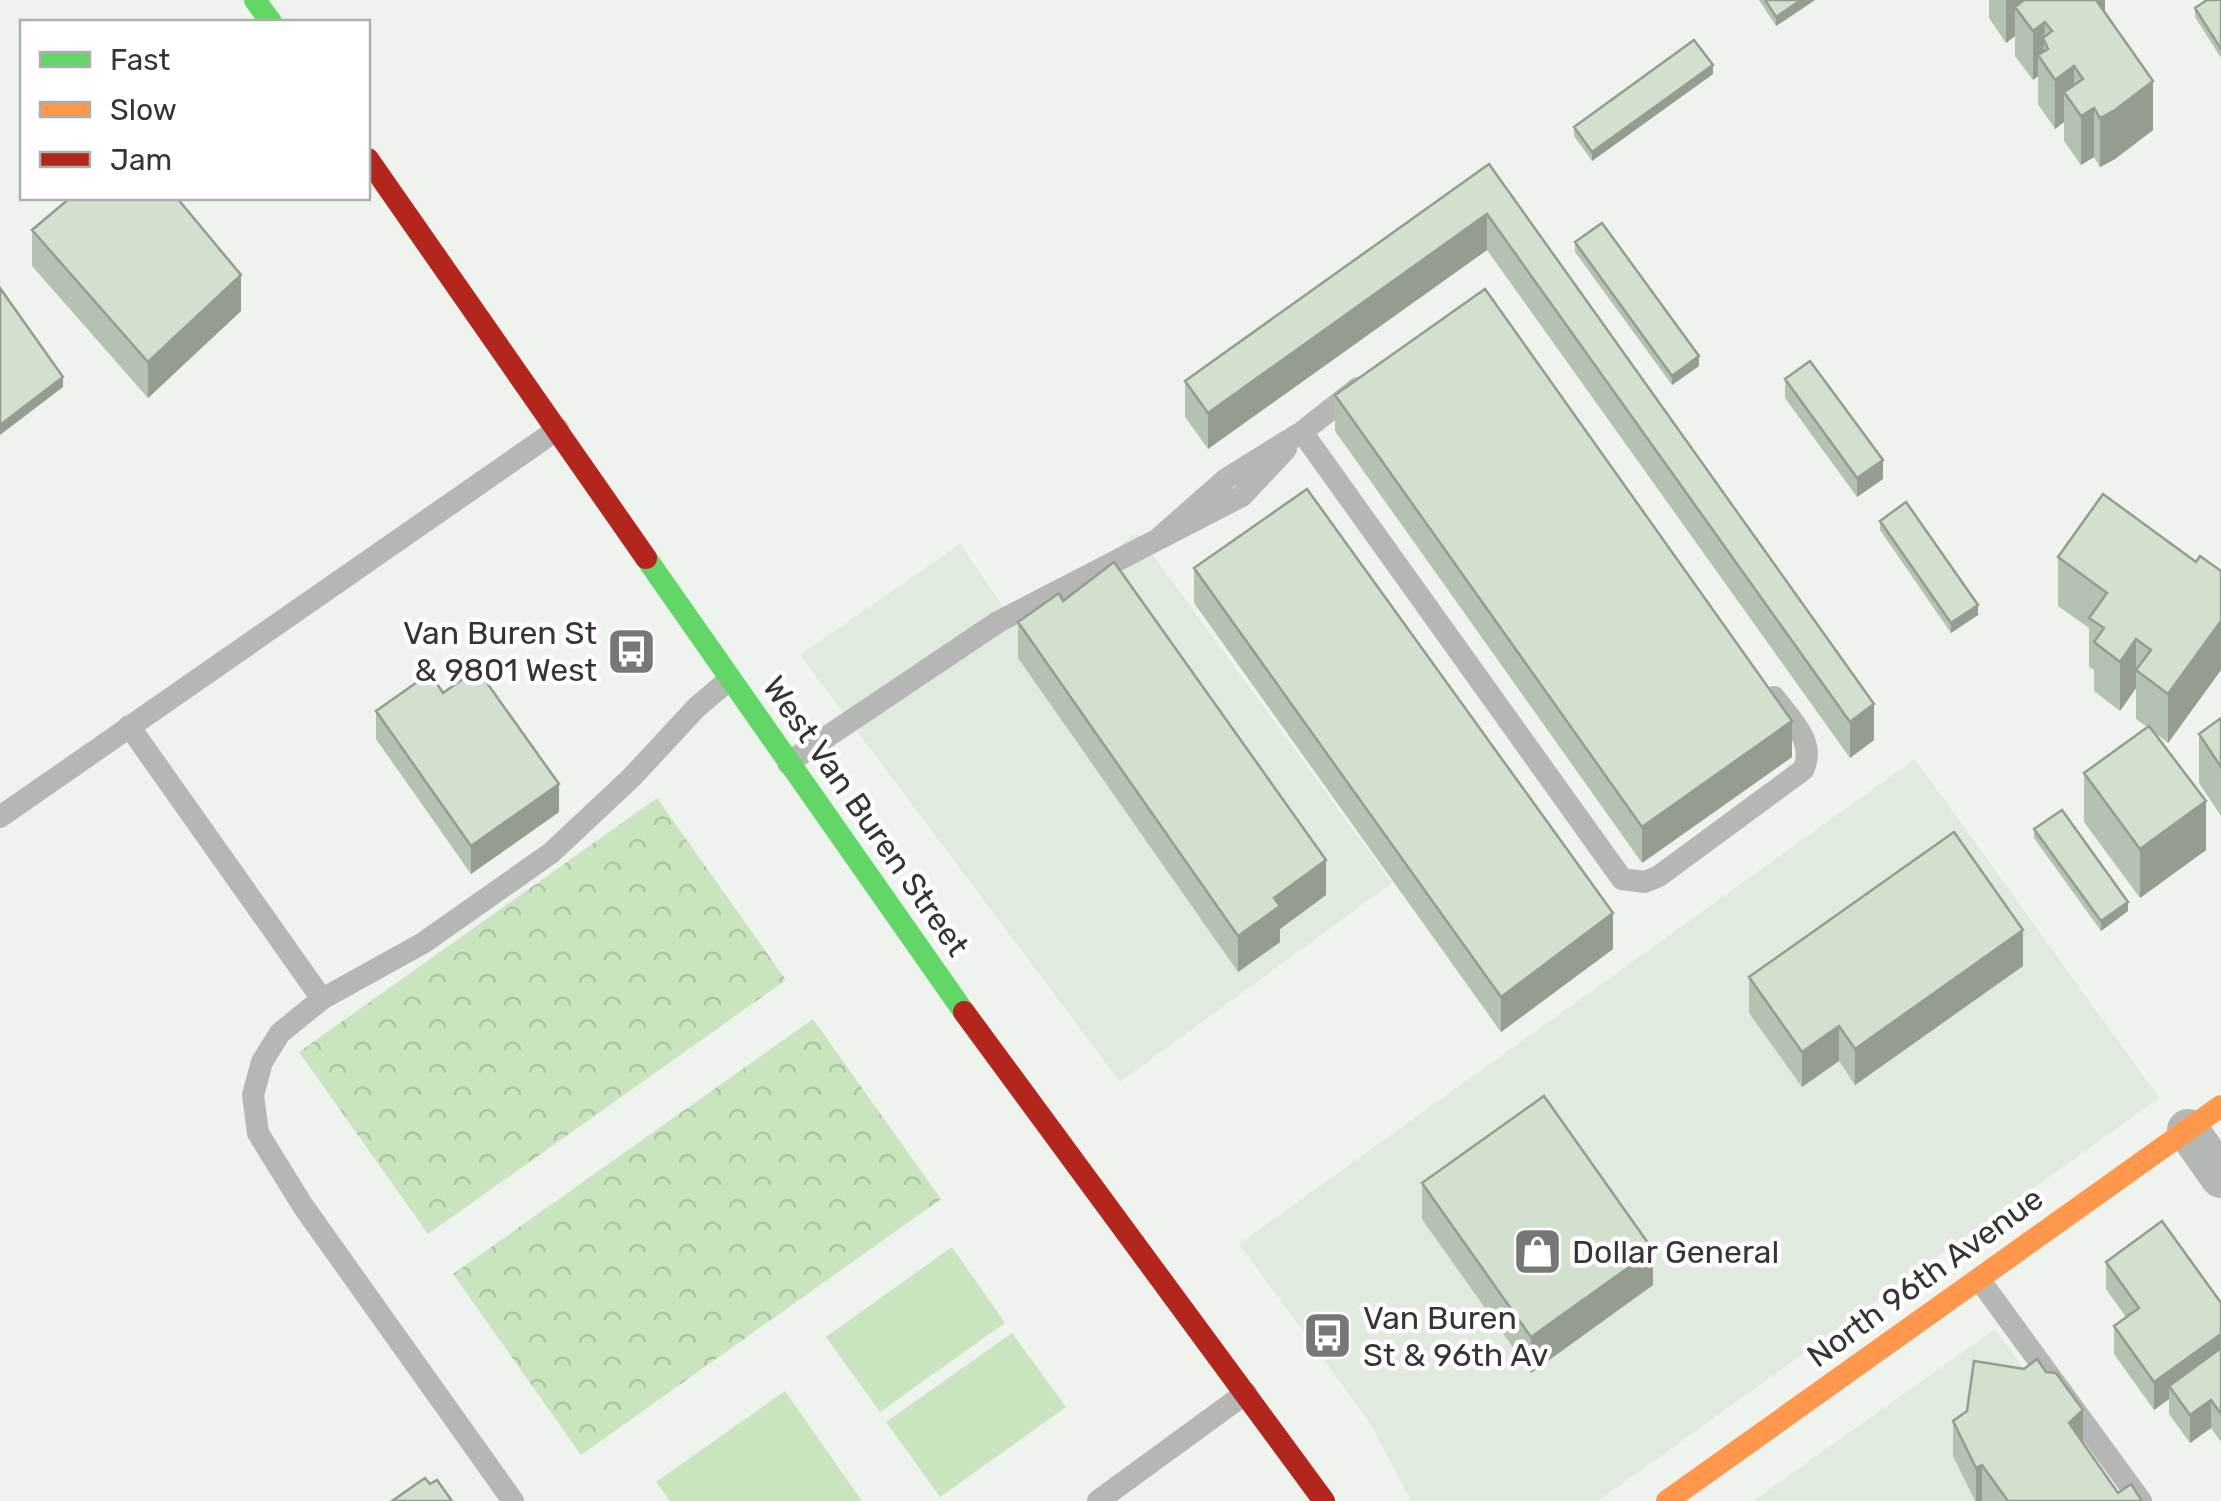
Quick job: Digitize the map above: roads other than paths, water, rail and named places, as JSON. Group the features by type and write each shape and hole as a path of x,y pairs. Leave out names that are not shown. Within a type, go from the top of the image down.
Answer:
{"main road":[{"name":"West Van Buren Street","path":"370,162 729,680 980,1033 1324,1501"},
{"name":"North 96th Avenue","path":"1667,1501 1715,1478 1979,1279 2204,1118"}],"street":[{"path":"2204,1118 2221,1177"}],"lane":[{"path":"788,763 998,622 1242,496 1302,432 1379,372"},
{"path":"0,817 558,429"},
{"path":"1302,432 1622,878 1645,882 1659,876 1803,770 1809,750 1806,741 1759,676"},
{"path":"513,1501 303,1206 258,1134 253,1095 262,1062 280,1033 322,1000 422,943 551,853 729,680"},
{"path":"130,726 322,1000"},
{"path":"1979,1279 2141,1501"},
{"path":"1098,1501 1246,1393"}],"place":[{"name":"Van Buren St & 9801 West","path":"632,651"},
{"name":"Dollar General","path":"1537,1252"},
{"name":"Van Buren St & 96th Av","path":"1328,1336"}]}
